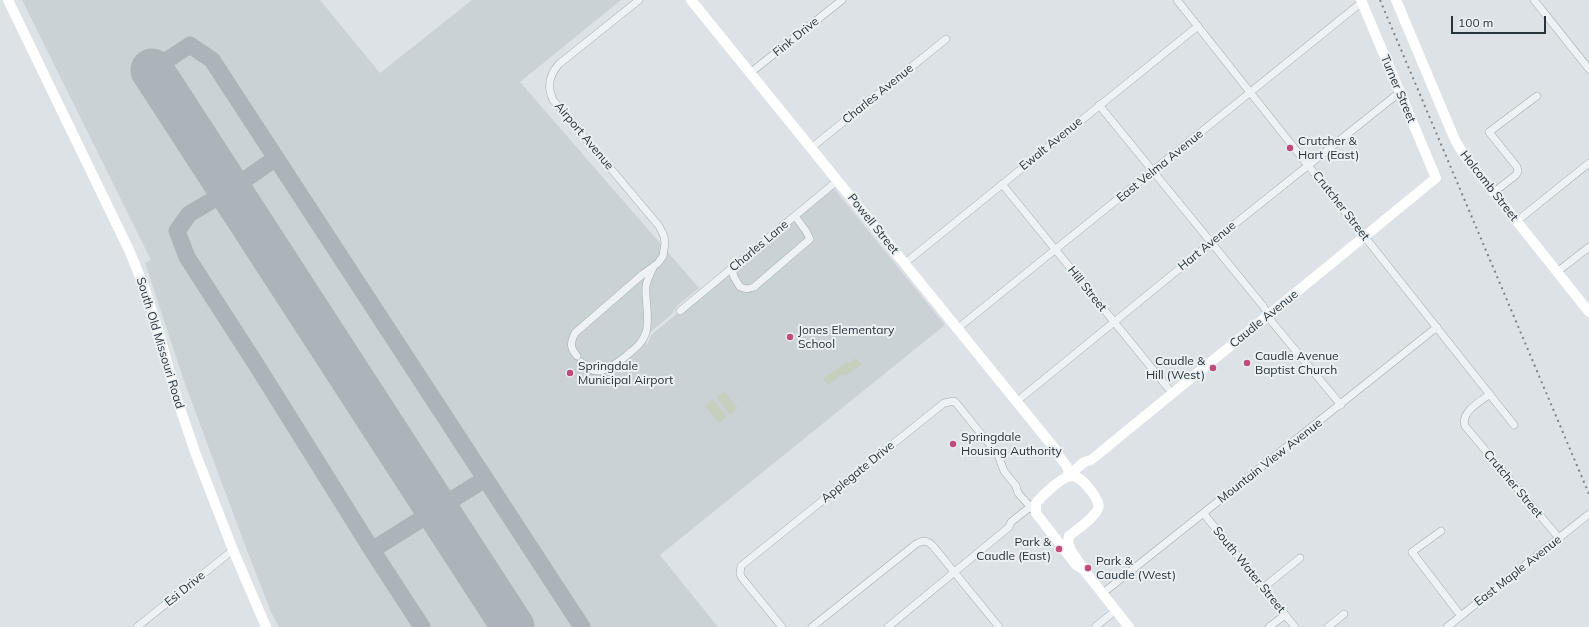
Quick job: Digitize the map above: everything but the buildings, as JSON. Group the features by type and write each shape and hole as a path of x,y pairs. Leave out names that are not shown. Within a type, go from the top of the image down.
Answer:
{"street":[{"name":"South Old Missouri Road","path":"8,0 129,250 145,289 160,333 177,399 195,452 233,550 266,627"},
{"name":"Airport Avenue","path":"638,0 559,64 552,73 550,79 549,89 553,100 662,231 665,242 665,250 658,263 643,274 575,333 571,345 572,351 586,367 591,370 604,370 611,368 640,344 646,332 646,285 653,268"},
{"name":"Powell Street","path":"691,0 958,328 1016,402 1055,449 1060,451 1071,473 1082,480"},
{"name":"Fink Drive","path":"750,73 842,0"},
{"name":"Crutcher Street","path":"1177,0 1250,93 1309,164 1514,425"},
{"name":"Holcomb Street","path":"1396,0 1455,140 1473,167 1589,312"},
{"path":"1534,0 1589,69"},
{"name":"Turner Street","path":"1362,1 1436,178"},
{"name":"East Velma Avenue","path":"958,328 1154,171 1362,1"},
{"name":"Ewalt Avenue","path":"904,263 1198,26"},
{"name":"Charles Avenue","path":"811,148 946,39"},
{"name":"Hart Avenue","path":"1016,402 1211,243 1400,92"},
{"path":"1494,192 1516,175 1518,171 1517,167 1490,132 1537,96"},
{"path":"1099,105 1263,306 1268,316 1340,406"},
{"path":"1517,221 1589,163"},
{"name":"Caudle Avenue","path":"1071,473 1084,462 1091,460 1436,178"},
{"name":"Charles Lane","path":"680,311 838,181"},
{"name":"Hill Street","path":"1002,184 1172,393"},
{"path":"732,268 734,277 740,287 747,289 754,287 810,239 795,216"},
{"path":"1557,272 1589,247"},
{"name":"Mountain View Avenue","path":"1102,593 1204,514 1437,327"},
{"name":"Crutcher Street","path":"1490,394 1468,412 1464,419 1465,426 1559,538"},
{"name":"Applegate Drive","path":"782,627 742,578 740,574 741,566 944,403 954,401 957,404 998,455 1004,471 1031,502 1034,508"},
{"name":"Caudle Avenue","path":"1082,480 1091,460"},
{"path":"888,627 1009,527 1014,526 1034,508 1052,488 1071,473"},
{"path":"1054,536 1059,538 1069,536 1096,514 1098,502 1096,497 1082,480"},
{"path":"1034,508 1076,565 1083,569"},
{"name":"South Water Street","path":"1204,514 1295,627"},
{"name":"East Maple Avenue","path":"1447,627 1589,514"},
{"path":"1441,531 1412,552 1461,616"},
{"path":"1069,536 1069,548 1080,561 1083,569 1129,627"},
{"path":"812,627 921,541 930,542 999,627"},
{"name":"Esi Drive","path":"137,627 233,550"},
{"path":"1263,588 1300,558"},
{"path":"1095,627 1116,610"},
{"path":"1328,627 1344,614"},
{"path":"1269,627 1285,615"}],"shaded area":[{"name":"Springdale Municipal Airport","path":"22,0 320,0 380,73 472,0 621,0 520,82 699,288 677,306 671,315 648,334 646,342 647,345 651,335 832,186 945,325 660,555 718,627 279,627 271,612 243,540 184,381 145,263 151,260"}],"green space":[{"path":"856,358 861,365 845,376 843,374 828,385 823,379 846,362 849,363"},
{"path":"724,391 738,408 730,415 716,397"},
{"path":"713,399 727,417 719,423 705,406"}],"taxiway":[{"path":"152,70 190,45 212,60 582,627"},
{"path":"276,158 230,190 189,214 177,231 187,257 422,627"},
{"path":"372,550 485,479"}],"runway":[{"path":"152,70 513,627"}],"railway":[{"path":"1380,0 1589,494"}],"place":[{"name":"Crutcher & Hart (East)","path":"1290,148"},
{"name":"Jones Elementary School","path":"790,337"},
{"name":"Caudle Avenue Baptist Church","path":"1247,363"},
{"name":"Caudle & Hill (West)","path":"1213,368"},
{"name":"Springdale Municipal Airport","path":"570,373"},
{"name":"Springdale Housing Authority","path":"953,444"},
{"name":"Park & Caudle (East)","path":"1059,549"},
{"name":"Park & Caudle (West)","path":"1088,568"}]}
